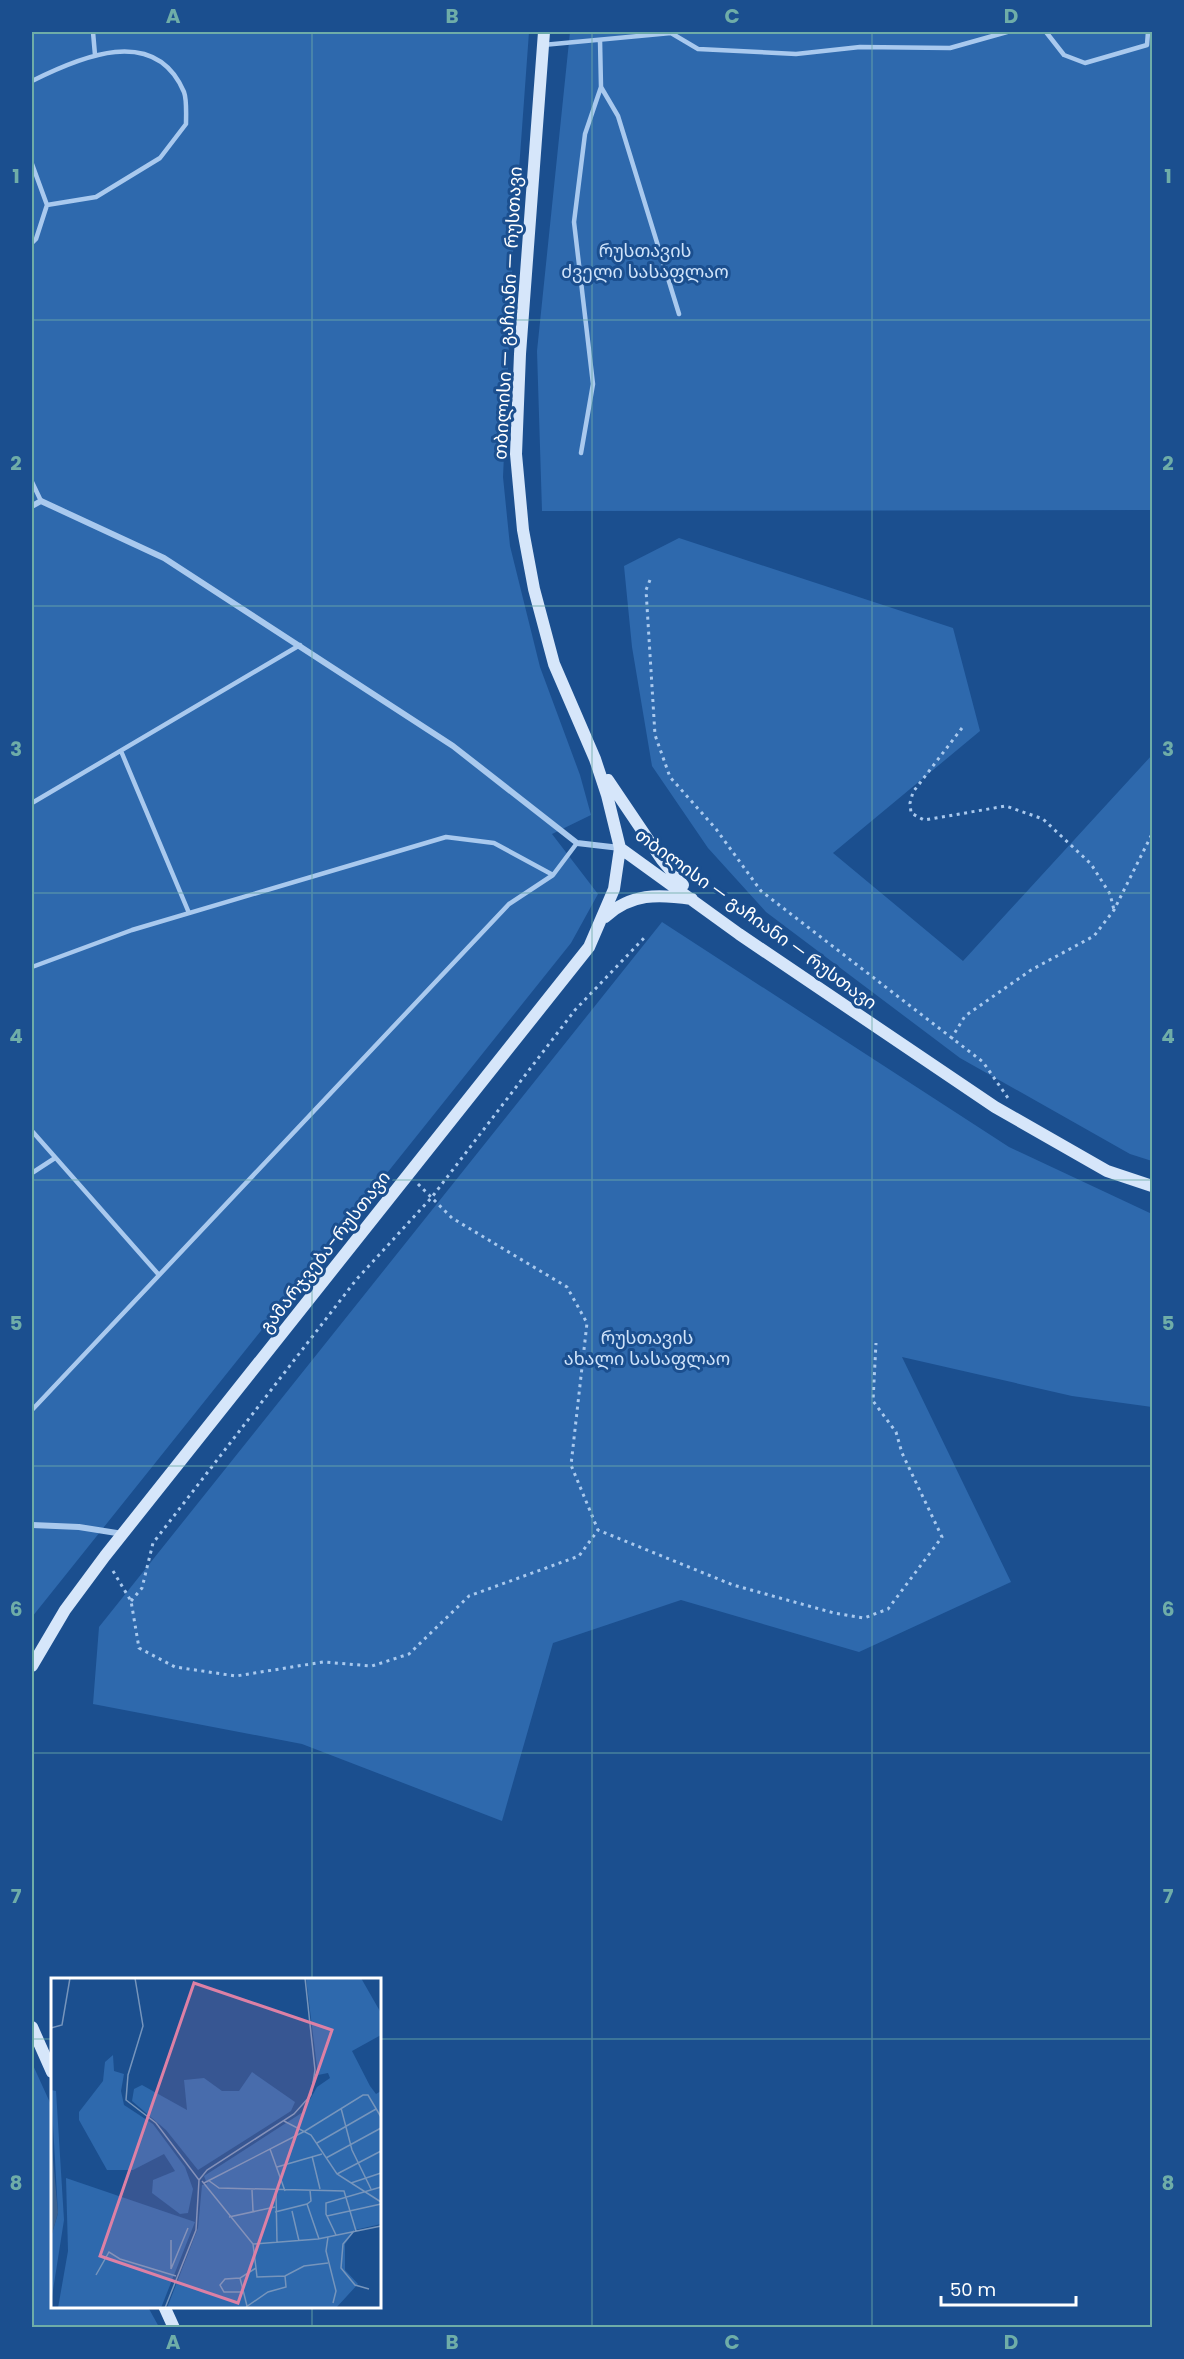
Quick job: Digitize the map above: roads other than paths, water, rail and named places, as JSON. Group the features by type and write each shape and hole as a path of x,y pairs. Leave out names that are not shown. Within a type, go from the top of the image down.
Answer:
{"main road":[{"name":"თბილისი — გაჩიანი — რუსთავი","path":"544,32 523,307 516,454 523,530 534,589 554,664 595,759 607,795 620,848 696,900 739,934 1012,1117 1107,1171 1152,1186"},
{"path":"595,759 662,860 696,900"},
{"name":"გამარჯვება-რუსთავი","path":"32,1666 66,1610 105,1556 589,947 614,889 620,848"},
{"path":"602,919 614,909 641,897 660,894 696,900"},
{"path":"32,2028 51,2070"},
{"path":"164,2308 174,2328"}],"street":[{"path":"32,506 41,501 164,558 453,746 577,843 620,848"},
{"path":"32,1525 79,1527 124,1534"}],"lane":[{"path":"93,32 95,55"},
{"path":"543,45 671,33 698,49 796,54 860,47 950,48 1007,32"},
{"path":"1046,32 1064,56 1085,63 1147,45 1148,32"},
{"path":"581,453 593,384 574,222 585,134 601,87 600,40"},
{"path":"32,81 60,67 95,55 133,51 162,60 184,93 186,124 160,158 96,198 47,205"},
{"path":"601,87 618,116 679,314"},
{"path":"32,164 47,205 36,239 32,243"},
{"path":"32,482 41,501"},
{"path":"32,803 300,645"},
{"path":"121,751 189,913"},
{"path":"32,967 132,930 446,837 494,843 553,875"},
{"path":"32,1410 509,904 553,875 577,843"},
{"path":"32,1131 159,1275"},
{"path":"32,1173 55,1158"}],"park label":[{"name":"რუსთავის ძველი სასაფლაო","path":"645,261"},
{"name":"რუსთავის ახალი სასაფლაო","path":"647,1348"}]}
